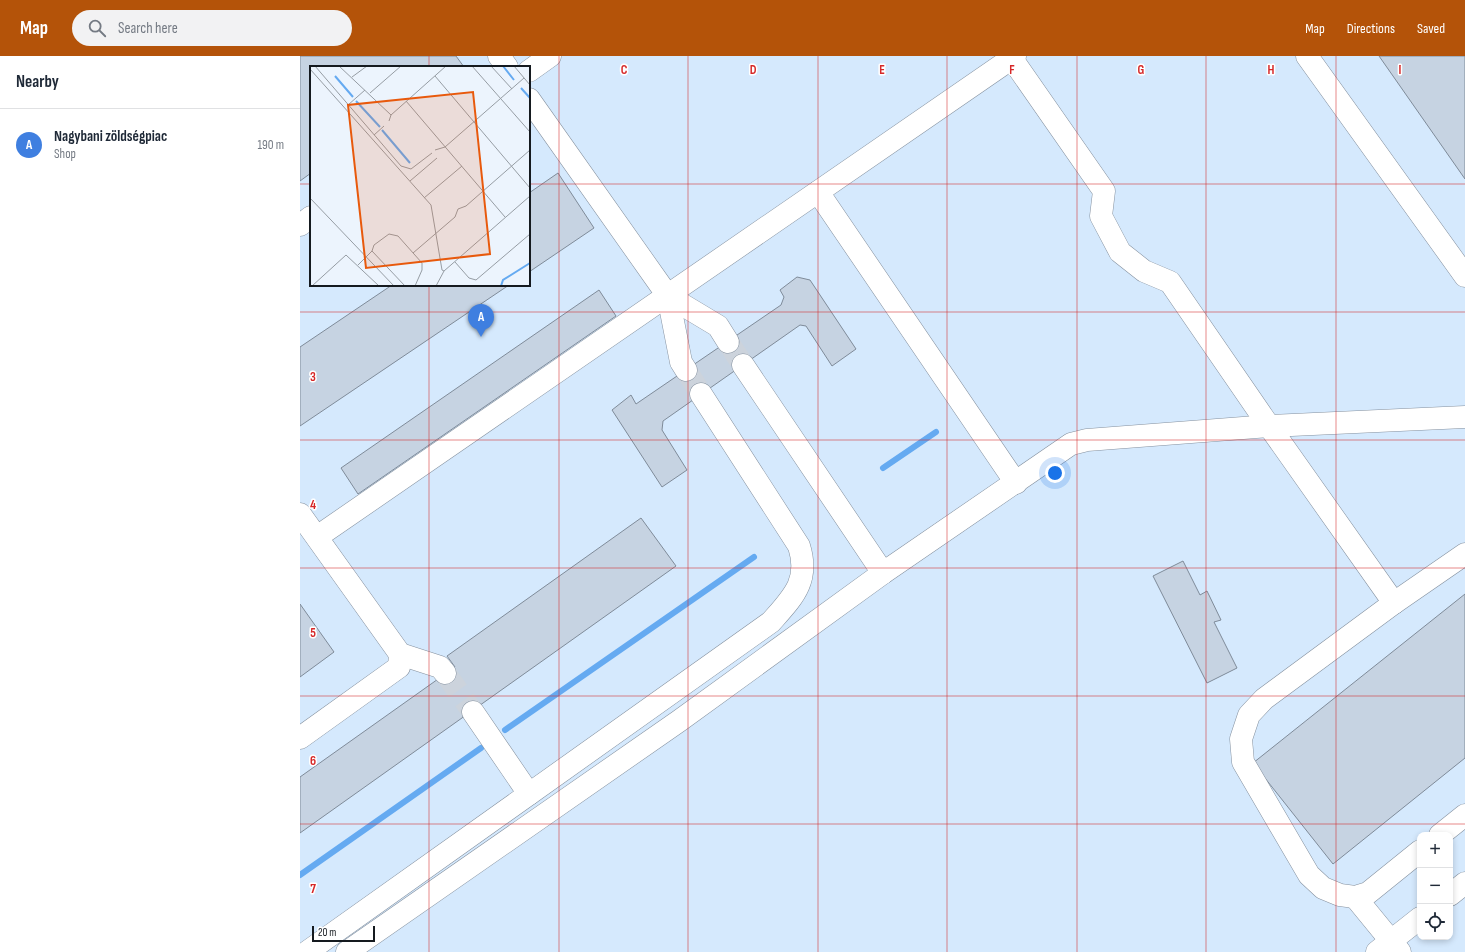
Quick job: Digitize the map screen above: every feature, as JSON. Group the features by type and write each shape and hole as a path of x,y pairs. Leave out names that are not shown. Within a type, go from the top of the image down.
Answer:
{"street":[{"path":"499,56 506,66"},
{"path":"530,70 550,56"},
{"path":"1307,56 1465,276"},
{"path":"317,537 1012,57 1104,191 1101,216 1120,252 1144,271 1170,282 1269,426 1394,603"},
{"path":"530,100 668,296 718,326 728,342"},
{"path":"818,192 1016,483"},
{"path":"300,224 310,218"},
{"path":"668,296 681,362 686,370"},
{"path":"743,365 883,573"},
{"path":"306,952 771,622 794,596 800,581 802,570 803,558 799,546 701,394"},
{"path":"347,952 672,725 883,573 1071,444 1087,440 1269,426 1465,417"},
{"path":"300,514 400,654 440,667 445,673"},
{"path":"1417,853 1368,892 1355,897 1340,895 1323,888 1309,875 1243,762 1241,739 1249,715 1264,699 1394,603 1465,554"},
{"path":"300,738 399,667 400,654"},
{"path":"473,712 529,794"},
{"path":"1444,832 1465,815"},
{"path":"1453,892 1465,883"},
{"path":"1355,897 1389,948 1417,921"}],"shaded area":[{"path":"300,56 1465,56 1465,952 300,952"}],"building":[{"path":"300,56 456,56 463,66 310,66 310,174 300,181"},
{"path":"1379,56 1465,56 1465,179"},
{"path":"558,173 594,228 530,271 530,192"},
{"path":"797,277 810,280 856,349 832,366 806,326 800,325 663,421 662,430 687,470 662,487 612,410 631,395 636,404 781,305 784,297 780,290"},
{"path":"391,286 508,286 300,426 300,347"},
{"path":"599,290 616,316 358,494 341,468"},
{"path":"641,518 676,566 300,833 300,777 455,667 447,656"},
{"path":"1183,561 1200,595 1207,591 1221,620 1214,622 1237,668 1207,683 1153,576"},
{"path":"1465,594 1465,758 1333,864 1253,763"},
{"path":"300,604 334,652 300,677"}],"waterway":[{"path":"883,468 936,432"},
{"path":"505,730 754,557"},
{"path":"300,875 481,748"}],"tunnel":[{"path":"728,342 743,365"},
{"path":"686,370 701,394"},
{"path":"445,673 473,712"}],"place":[{"name":"Nagybani zöldségpiac","path":"481,337"}]}
